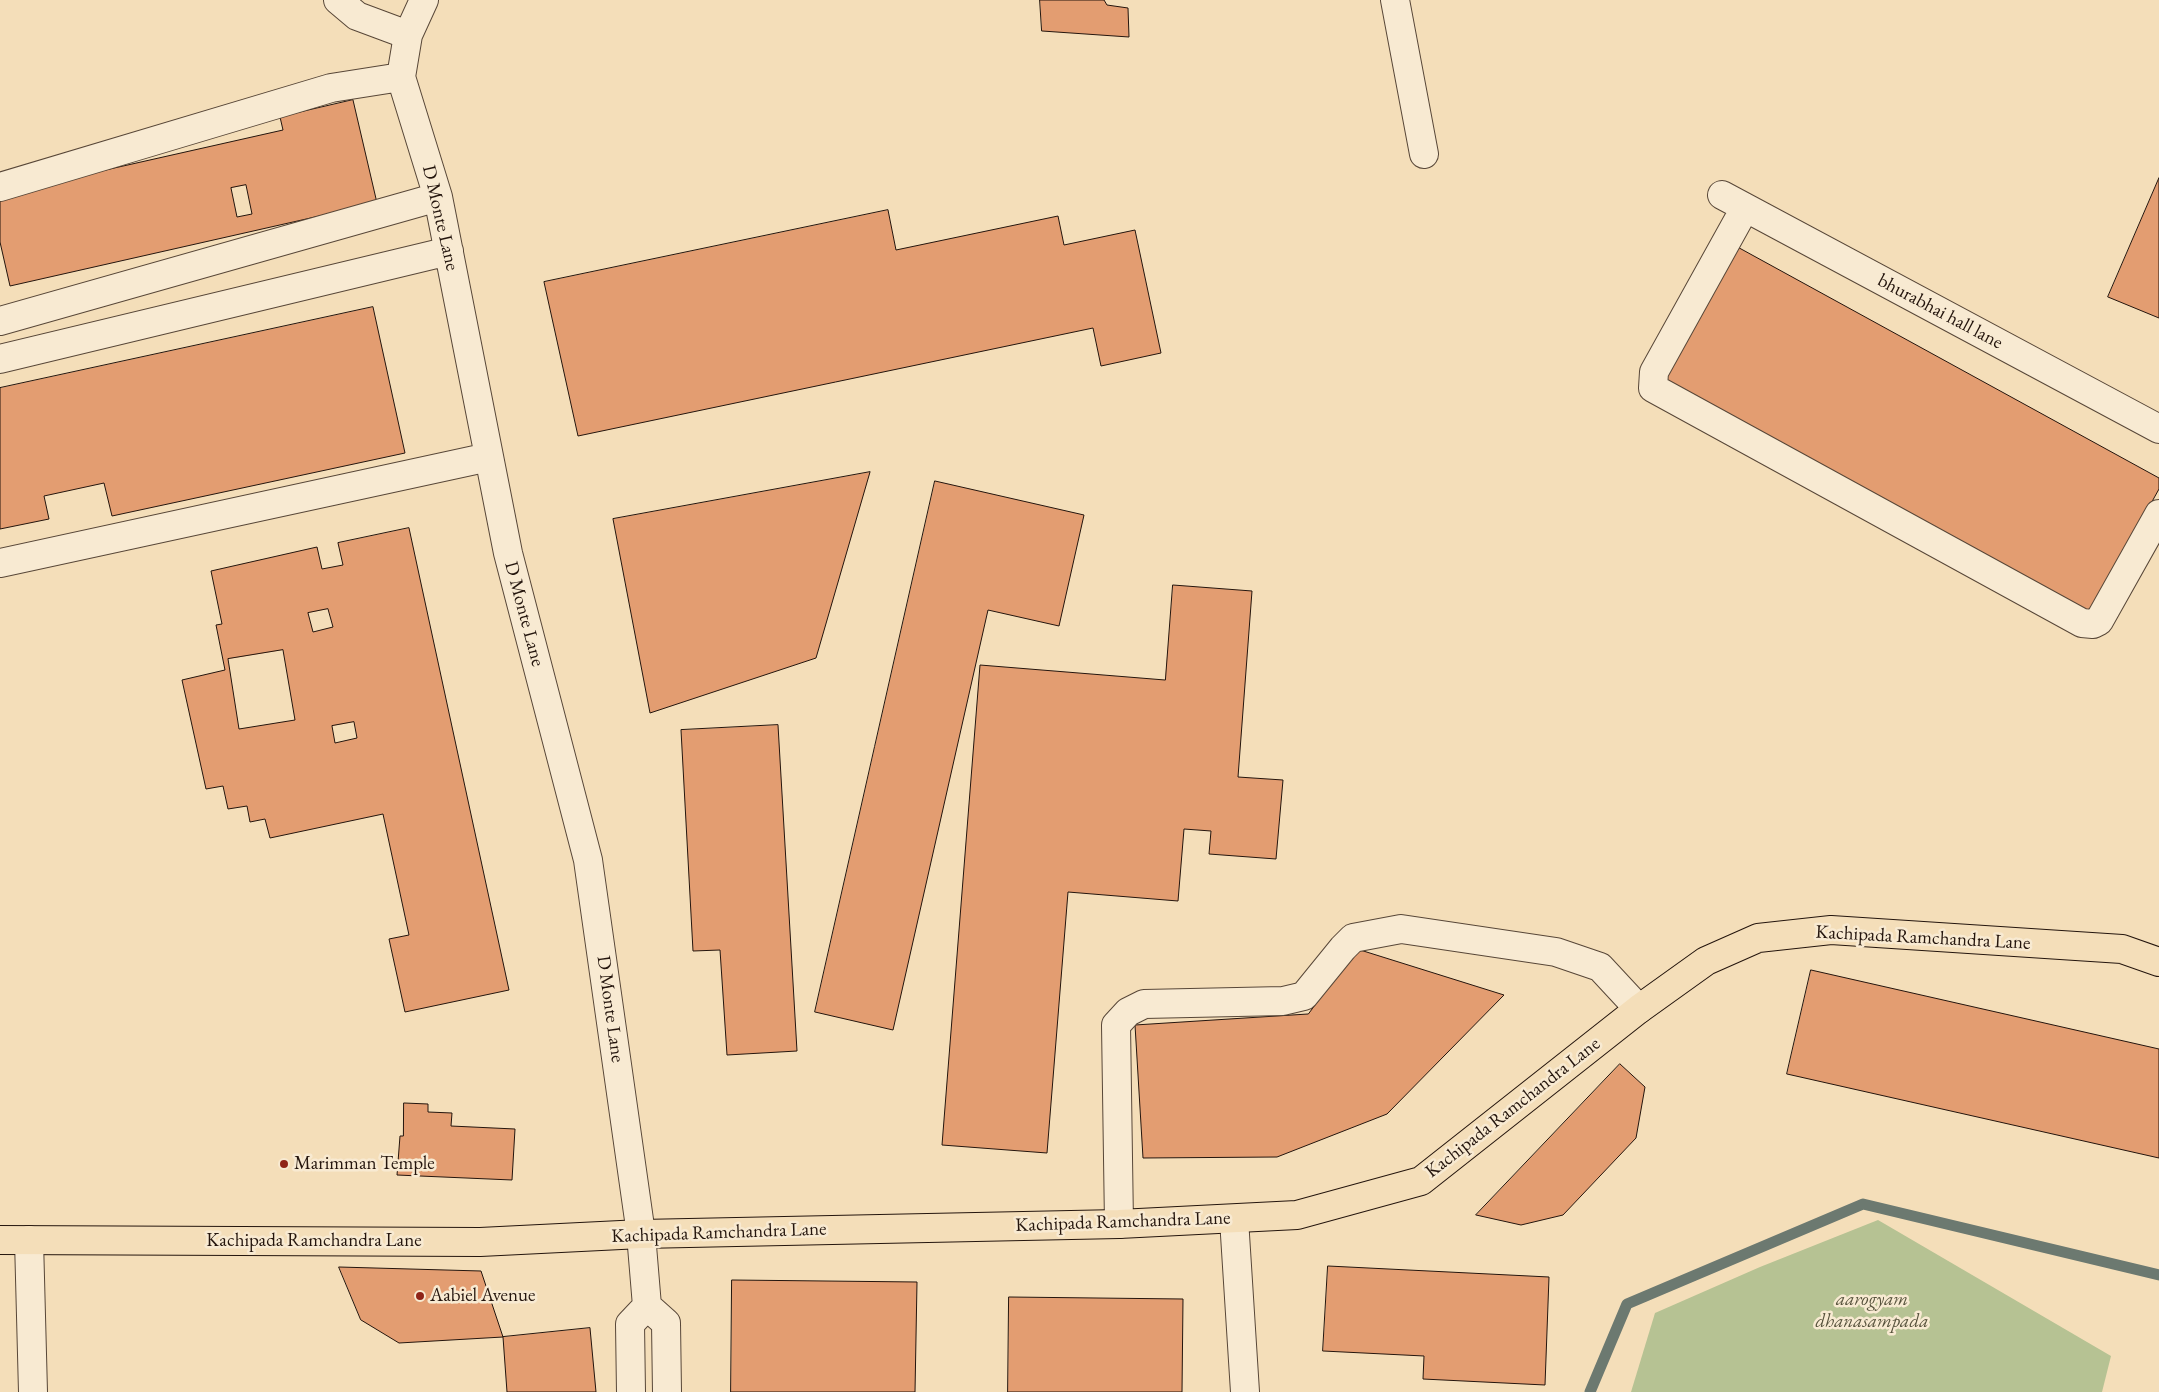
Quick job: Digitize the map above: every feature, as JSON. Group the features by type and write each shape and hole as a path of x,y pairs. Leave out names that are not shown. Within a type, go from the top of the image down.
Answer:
{"main road":[{"name":"Kachipada Ramchandra Lane","path":"0,1240 480,1242 641,1234 1120,1224 1297,1215 1421,1181 1639,1009 1706,961 1758,938 1832,930 2122,949 2159,962"}],"street":[{"path":"338,0 357,16 408,35"},
{"name":"D Monte Lane","path":"424,0 408,35 401,77 438,197 508,554 588,860 641,1234 647,1306"},
{"path":"1395,0 1424,154"},
{"path":"0,187 336,87 401,77"},
{"name":"bhurabhai hall lane","path":"1722,195 2159,429"},
{"path":"0,321 438,197"},
{"path":"1746,208 1654,372 1654,388 2082,623 2093,624 2099,620 2159,514"},
{"path":"0,359 449,251"},
{"path":"0,563 489,457"},
{"path":"1120,1224 1116,1025 1128,1012 1144,1004 1283,1002 1304,996 1353,938 1401,929 1556,952 1600,968 1639,1009"},
{"path":"1234,1219 1245,1392"},
{"path":"28,1240 32,1392"},
{"path":"632,1392 630,1324 647,1306 666,1323 667,1392"}],"green space":[{"name":"aarogyam dhanasampada","path":"1878,1220 2111,1356 2102,1392 1631,1392 1655,1313 1760,1267"}],"building":[{"path":"1040,0 1104,0 1107,5 1128,8 1129,37 1042,31"},
{"path":"353,100 377,203 10,286 0,242 0,190 101,167 101,171 283,130 280,117","holes":["246,185 252,214 237,217 231,188"]},
{"path":"2159,178 2159,318 2108,297"},
{"path":"888,210 896,250 1058,216 1064,245 1135,230 1161,353 1101,366 1093,328 578,436 544,282"},
{"path":"1732,244 2159,478 2159,489 2089,615 1658,379"},
{"path":"373,307 405,453 112,516 104,483 44,496 49,519 0,529 0,388"},
{"path":"870,472 816,658 650,713 613,519"},
{"path":"935,481 1084,515 1059,626 988,610 893,1030 815,1012"},
{"path":"409,528 509,990 405,1012 389,939 409,935 383,814 270,838 265,819 250,822 247,806 228,809 223,786 206,789 182,680 225,670 216,625 222,624 211,571 317,547 322,569 343,565 338,543","holes":["328,609 333,627 313,632 308,613","283,650 295,720 239,729 228,659","354,722 357,738 335,743 332,726"]},
{"path":"1173,585 1252,591 1238,777 1283,780 1276,859 1209,854 1211,831 1184,829 1178,901 1068,892 1047,1153 942,1145 980,665 1165,680"},
{"path":"778,725 797,1051 727,1055 720,950 693,951 681,730"},
{"path":"1357,949 1504,995 1387,1114 1277,1157 1143,1158 1135,1025 1308,1014"},
{"path":"1811,970 2159,1049 2159,1158 1787,1074"},
{"path":"1620,1064 1645,1087 1636,1138 1563,1215 1521,1225 1476,1215"},
{"path":"404,1103 428,1104 428,1112 452,1113 451,1126 515,1129 512,1180 397,1175 400,1136 403,1136"},
{"path":"1328,1266 1549,1277 1545,1385 1423,1379 1424,1356 1323,1351"},
{"name":"Aabiel Avenue","path":"339,1267 481,1271 503,1337 399,1343 361,1320"},
{"path":"732,1280 917,1282 915,1392 731,1392"},
{"path":"1009,1297 1183,1299 1182,1392 1008,1392"},
{"path":"590,1328 596,1392 507,1392 503,1337"}],"waterway":[{"path":"1590,1392 1627,1304 1863,1204 2159,1275"}],"place":[{"name":"Marimman Temple","path":"284,1164"},
{"name":"Aabiel Avenue","path":"420,1296"}]}
